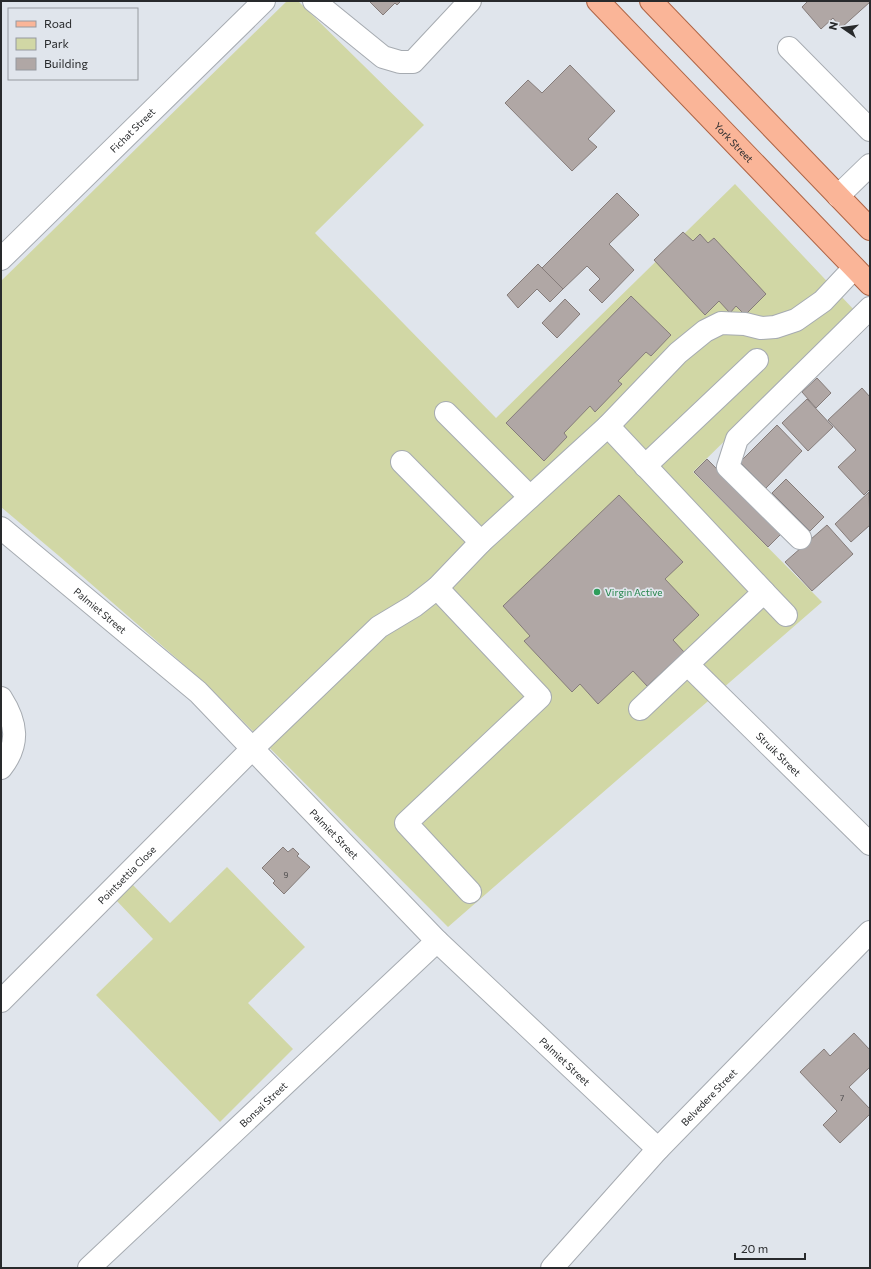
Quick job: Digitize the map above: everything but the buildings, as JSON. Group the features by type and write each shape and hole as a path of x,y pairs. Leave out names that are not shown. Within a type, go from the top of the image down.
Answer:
{"main road":[{"name":"York Street","path":"598,1 870,284"},
{"path":"651,1 870,229"}],"street":[{"name":"Fichat Street","path":"1,259 264,1"},
{"path":"314,1 383,56 400,62 413,62 470,1"},
{"path":"789,48 870,130"},
{"path":"838,196 870,165"},
{"name":"Pointsettia Close","path":"1,1001 253,748 379,627 414,606 437,588 481,542 608,426 678,354 705,331 721,323 745,324 761,328 775,327 796,320 823,301 854,268"},
{"path":"800,538 728,467 737,439 870,308"},
{"path":"645,466 757,360"},
{"path":"446,413 530,497"},
{"path":"608,426 786,615"},
{"path":"402,462 481,542"},
{"name":"Palmiet Street","path":"1,528 198,692 437,941 658,1149"},
{"path":"437,588 540,696 406,823 470,892"},
{"path":"640,709 764,592"},
{"name":"Struik Street","path":"688,665 870,844"},
{"path":"1,698 10,712 15,732 12,751 1,768"},
{"name":"Belvedere Street","path":"552,1268 658,1149 870,932"},
{"name":"Bonsai Street","path":"89,1268 437,941"}],"green space":[{"path":"287,1 298,1 424,125 315,233 496,418 735,184 856,312 693,472 822,602 448,927 206,684 1,507 1,281"},
{"path":"227,867 305,947 248,1003 293,1049 220,1122 96,995 153,939 116,900 132,884 170,923"}],"place":[{"name":"Virgin Active","path":"597,592"}]}
